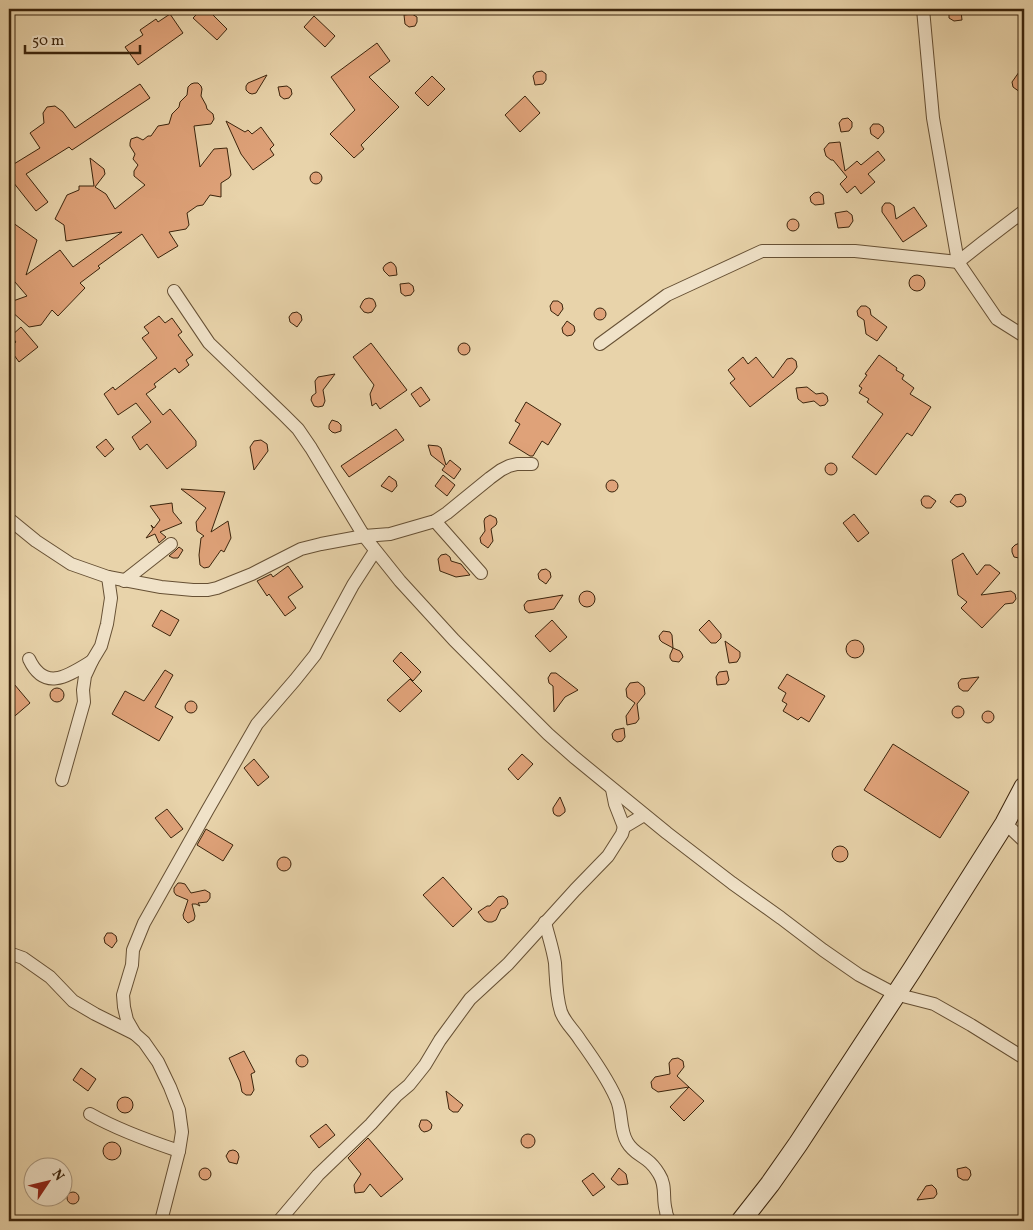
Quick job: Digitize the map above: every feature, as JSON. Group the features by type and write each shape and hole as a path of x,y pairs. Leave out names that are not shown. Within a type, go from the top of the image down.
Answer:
{"street":[{"path":"922,9 933,118 958,262 997,319 1024,336"},
{"path":"600,344 667,295 762,251 855,251 958,262 1024,211"},
{"path":"174,291 209,343 298,429 364,536 400,581 501,688 574,758 732,883 860,975 895,994 934,1004 1024,1058"},
{"path":"9,518 36,541 72,564 108,578 160,587 208,590 252,574 301,549 364,536 390,534 435,521 501,470 509,466 532,464"},
{"path":"435,521 481,573"},
{"path":"135,1034 127,1020 123,996 132,965 133,950 144,923 257,724 315,655 353,584 378,554 390,534"},
{"path":"124,581 171,544"},
{"path":"62,780 84,702 85,676 101,646 107,624 111,598 108,578"},
{"path":"29,659 33,667 40,674 48,679 55,680 79,669 92,660"},
{"path":"741,1221 798,1144 938,930 1005,823 1024,787"},
{"path":"279,1221 318,1175 409,1085 470,999 508,964 608,856 622,834 624,826 612,789"},
{"path":"624,826 644,815"},
{"path":"1005,823 1024,841"},
{"path":"545,922 554,962 560,1010 565,1021 588,1050 616,1097 626,1142 631,1149 648,1160 659,1173 665,1190 666,1212 670,1221"},
{"path":"9,953 22,958 50,977 73,1001 135,1034 144,1042 158,1062 179,1110 182,1132 161,1221"},
{"path":"90,1114 121,1129 179,1151"}],"building":[{"path":"202,9 207,9 227,29 217,40 193,18"},
{"path":"952,9 961,11 962,20 954,21 949,18 949,13"},
{"path":"170,14 183,33 138,65 125,47 143,35 140,30 156,19 158,22"},
{"path":"412,14 417,17 417,22 415,26 409,27 405,24 404,15"},
{"path":"314,16 335,36 325,47 304,27"},
{"path":"377,43 390,61 369,77 399,107 361,145 364,149 354,158 330,134 355,110 331,77"},
{"path":"1024,65 1024,95 1013,87 1012,82"},
{"path":"542,71 546,74 546,80 543,84 535,85 533,76 536,72"},
{"path":"267,75 256,93 252,94 246,90 248,83"},
{"path":"432,76 445,89 428,106 415,93"},
{"path":"198,83 201,86 201,96 207,109 213,114 214,119 211,124 194,126 200,167 214,149 227,148 231,175 221,183 221,197 210,195 203,205 197,206 187,213 189,225 186,229 169,232 178,246 158,258 142,234 98,266 100,268 80,283 85,288 58,316 52,310 41,325 29,327 11,311 10,307 13,301 27,296 9,275 9,220 37,240 26,275 60,250 73,267 122,232 66,241 64,225 55,219 67,195 79,190 79,186 94,186 90,158 104,169 105,174 95,187 106,194 115,209 145,185 134,176 134,171 138,165 133,159 135,154 130,146 131,139 137,137 143,140 151,136 158,126 169,124 172,114 187,95 188,87"},
{"path":"140,84 150,98 72,150 69,147 26,174 48,202 36,211 13,182 9,185 9,167 40,148 30,133 44,123 43,113 47,107 55,106 63,112 75,128"},
{"path":"287,86 291,89 292,94 289,98 284,99 280,96 278,87"},
{"path":"525,96 540,113 520,132 505,115"},
{"path":"848,118 852,122 852,127 849,131 841,132 839,123 842,119"},
{"path":"226,121 245,132 248,130 252,134 261,127 274,145 270,149 274,155 253,170 241,154"},
{"path":"873,124 879,124 883,127 884,132 878,139 871,134 870,128"},
{"path":"840,142 845,171 857,161 861,165 878,151 885,160 868,174 875,182 861,194 855,186 847,193 840,184 847,177 833,160 826,156 824,149 829,143"},
{"path":"318,172 321,173 321,183 314,184 311,183 310,176 311,173"},
{"path":"819,192 823,195 824,204 815,205 811,202 810,197 814,193"},
{"path":"885,203 890,203 894,206 896,219 914,207 927,226 903,242 882,212 882,207"},
{"path":"847,211 852,215 853,221 849,227 838,228 835,213"},
{"path":"795,219 798,220 798,230 791,231 788,230 787,223 788,220"},
{"path":"391,262 396,267 397,275 389,276 384,271 385,265"},
{"path":"917,275 925,283 917,291 909,283"},
{"path":"409,283 413,286 414,291 411,295 405,296 401,293 400,284"},
{"path":"365,299 373,299 376,306 372,312 368,313 364,312 360,307"},
{"path":"553,301 558,301 562,304 563,309 558,316 551,311 550,306"},
{"path":"861,306 866,306 870,309 871,315 887,327 877,341 866,334 864,320 858,316 857,311"},
{"path":"602,308 605,309 605,319 598,320 595,319 594,312 595,309"},
{"path":"297,312 301,315 302,320 297,327 290,322 289,317 292,313"},
{"path":"159,316 165,323 172,318 182,332 178,335 193,355 186,360 189,365 179,373 175,368 154,384 156,387 146,394 163,415 170,409 196,441 196,446 167,469 147,444 140,450 132,437 151,422 136,403 118,415 104,394 113,387 115,390 157,358 142,338 149,333 144,327"},
{"path":"567,321 574,326 575,331 572,335 567,336 563,333 562,328"},
{"path":"21,327 38,347 19,362 9,348 16,342 11,336"},
{"path":"371,343 407,390 380,409 376,403 372,406 370,394 374,385 353,357"},
{"path":"466,343 469,344 469,354 462,355 459,354 458,347 459,344"},
{"path":"879,355 904,375 902,379 914,388 910,394 931,407 912,436 907,433 876,475 852,457 883,414 867,402 869,399 859,393 862,388 859,386 867,375 865,374"},
{"path":"743,357 748,364 756,357 773,378 787,359 792,358 796,361 797,367 793,373 750,407 730,383 735,379 728,370"},
{"path":"335,374 323,390 325,401 323,406 314,406 311,400 312,396 316,393 315,381 318,377"},
{"path":"421,387 430,400 420,407 411,394"},
{"path":"807,387 816,394 823,393 827,396 828,401 825,405 820,406 814,401 803,403 798,399 796,388"},
{"path":"526,402 561,424 548,445 542,441 533,456 509,443 520,424 515,421"},
{"path":"332,420 341,425 341,431 335,433 329,429"},
{"path":"396,429 404,440 349,477 341,466"},
{"path":"106,439 114,449 105,457 96,447"},
{"path":"261,440 267,444 268,451 254,470 250,447 254,441"},
{"path":"428,445 441,448 446,465 450,460 461,469 454,479 442,470 445,466 431,455"},
{"path":"833,463 836,464 836,474 829,475 826,474 825,467 826,464"},
{"path":"443,475 455,485 447,496 435,486"},
{"path":"389,476 396,481 397,486 392,492 381,486"},
{"path":"614,480 617,481 617,491 610,492 607,491 606,484 607,481"},
{"path":"181,489 225,492 211,532 228,521 231,538 224,552 221,550 209,567 204,568 200,565 201,538 204,536 197,531 196,522 206,508"},
{"path":"961,494 965,497 966,502 963,506 957,507 950,502 955,495"},
{"path":"924,496 929,496 936,501 931,508 926,508 922,505 921,500"},
{"path":"172,503 173,512 182,523 160,532 166,537 159,543 155,534 146,538 153,529 151,525 154,528 160,520 150,506"},
{"path":"854,514 869,533 858,542 843,523"},
{"path":"490,515 496,518 497,522 491,529 493,541 488,548 481,543 480,538 485,531 485,518"},
{"path":"1024,541 1024,559 1014,557 1012,548"},
{"path":"179,547 183,550 178,558 169,556 176,550"},
{"path":"963,553 977,575 985,565 990,565 1000,573 981,595 1011,591 1015,594 1016,599 1013,603 1005,604 982,628 961,608 967,602 958,595 952,560"},
{"path":"446,554 450,557 451,561 461,564 470,575 456,577 440,571 438,559 441,555"},
{"path":"288,566 303,587 288,597 296,608 285,616 269,594 267,596 257,581 271,574 273,577"},
{"path":"546,569 550,572 551,577 546,584 539,579 538,574 541,570"},
{"path":"587,591 593,593 595,599 593,605 587,607 581,605 579,599 581,593"},
{"path":"563,595 554,609 529,613 525,610 524,605 527,601"},
{"path":"161,610 179,620 170,636 152,626"},
{"path":"552,620 567,637 550,652 535,636"},
{"path":"709,620 721,634 721,638 716,643 711,643 699,630"},
{"path":"663,631 670,632 672,635 673,648 660,640 659,636"},
{"path":"855,640 861,643 864,649 861,655 855,658 849,655 846,649 849,643"},
{"path":"725,641 740,652 737,662 729,663"},
{"path":"673,648 682,654 683,657 679,662 672,661 670,658"},
{"path":"401,652 421,672 413,681 393,661"},
{"path":"165,670 173,675 155,707 173,717 159,741 112,714 125,691 144,701"},
{"path":"727,671 729,680 726,684 717,685 716,677 719,672"},
{"path":"551,673 556,673 578,690 565,697 554,712 553,686 549,683 548,678"},
{"path":"787,674 825,696 809,722 801,717 798,720 783,711 787,704 782,701 786,693 778,688"},
{"path":"979,677 968,691 963,691 959,688 958,683 961,679"},
{"path":"9,678 30,703 9,721"},
{"path":"410,679 422,691 400,712 387,700"},
{"path":"638,682 644,687 645,694 637,704 639,719 636,723 627,725 626,716 635,703 627,697 626,689 630,683"},
{"path":"54,688 60,688 64,695 60,702 54,702 50,698 50,692"},
{"path":"193,701 196,702 196,712 189,713 186,712 185,705 186,702"},
{"path":"960,706 963,707 963,717 956,718 953,717 952,710 953,707"},
{"path":"990,711 993,712 993,722 986,723 983,722 982,715 983,712"},
{"path":"624,728 625,737 622,741 617,742 613,739 612,734 615,730"},
{"path":"893,744 969,792 940,838 864,790"},
{"path":"522,754 533,764 518,780 508,769"},
{"path":"254,759 269,777 258,786 244,768"},
{"path":"560,797 565,812 557,816 554,814 553,808"},
{"path":"167,809 183,829 171,838 155,818"},
{"path":"206,829 233,845 223,861 197,845"},
{"path":"840,846 848,854 840,862 832,854"},
{"path":"284,857 289,859 291,864 289,869 284,871 279,869 277,864 279,859"},
{"path":"443,877 472,909 453,927 423,895"},
{"path":"178,883 185,884 191,893 205,890 210,893 210,898 207,902 198,903 200,906 192,904 195,916 194,920 188,923 183,915 188,900 176,895 174,892 174,888"},
{"path":"503,896 507,899 508,904 505,908 501,909 496,920 488,922 484,920 478,912 490,906 498,897"},
{"path":"107,933 112,933 116,936 117,941 112,948 105,943 104,938"},
{"path":"244,1051 255,1072 251,1074 254,1090 251,1095 246,1095 242,1092 240,1082 229,1058"},
{"path":"304,1055 307,1056 307,1066 300,1067 297,1066 296,1059 297,1056"},
{"path":"678,1058 683,1061 684,1067 677,1076 689,1087 658,1092 652,1088 651,1082 655,1077 670,1074 669,1063 672,1059"},
{"path":"81,1068 96,1079 88,1091 73,1080"},
{"path":"689,1087 704,1101 684,1121 670,1107"},
{"path":"446,1091 463,1105 458,1112 453,1112 449,1109"},
{"path":"125,1097 131,1099 133,1105 131,1111 125,1113 119,1111 117,1105 119,1099"},
{"path":"421,1120 430,1122 432,1125 431,1129 424,1132 421,1130 419,1126"},
{"path":"326,1124 335,1135 319,1148 310,1136"},
{"path":"528,1134 533,1136 535,1141 533,1146 528,1148 523,1146 521,1141 523,1136"},
{"path":"368,1138 403,1179 381,1197 370,1184 364,1192 355,1193 354,1185 361,1174 348,1158"},
{"path":"112,1142 118,1145 121,1151 118,1157 112,1160 106,1157 103,1151 106,1145"},
{"path":"233,1150 238,1153 237,1164 229,1162 226,1156 229,1151"},
{"path":"966,1167 970,1170 971,1175 968,1180 963,1180 958,1177 957,1169"},
{"path":"207,1168 210,1169 210,1179 203,1180 200,1179 199,1172 200,1169"},
{"path":"619,1168 626,1174 628,1184 618,1185 611,1179"},
{"path":"593,1173 605,1187 593,1196 582,1181"},
{"path":"932,1185 936,1189 937,1194 934,1198 917,1200 926,1186"},
{"path":"72,1192 79,1196 79,1200 72,1204"}]}
